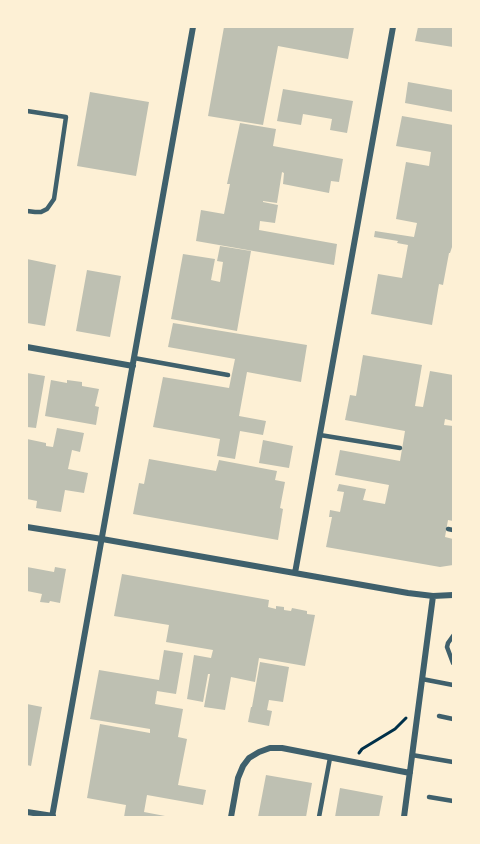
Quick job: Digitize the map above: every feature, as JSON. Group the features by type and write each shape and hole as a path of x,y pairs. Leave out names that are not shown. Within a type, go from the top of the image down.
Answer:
{"street":[{"path":"27,812 53,816 193,27"},
{"path":"295,573 393,27"},
{"path":"27,347 133,366"},
{"path":"27,527 433,596 453,595"},
{"path":"404,817 433,596"},
{"path":"231,817 238,778 243,766 249,758 270,748 282,748 410,774"}],"lane":[{"path":"27,111 66,117 54,199 47,209 41,212 27,210"},
{"path":"134,358 228,375"},
{"path":"320,435 400,448"},
{"path":"453,636 447,648 453,663"},
{"path":"422,679 453,685"},
{"path":"439,716 453,719"},
{"path":"412,755 453,762"},
{"path":"320,817 330,758"},
{"path":"429,797 453,801"}],"path":[{"path":"351,762 363,749 395,729 418,706"}],"building":[{"path":"224,27 354,27 348,59 278,46 263,125 208,116"},
{"path":"418,27 453,27 453,47 415,41"},
{"path":"408,82 453,90 453,112 405,103"},
{"path":"283,89 353,101 347,133 330,130 332,119 303,114 301,125 277,121"},
{"path":"90,92 149,102 136,176 77,166"},
{"path":"402,116 453,125 453,244 443,285 439,284 432,325 371,314 378,274 402,278 408,245 374,237 375,231 414,237 417,223 396,219 406,162 429,166 431,152 396,146"},
{"path":"240,123 276,129 273,146 343,159 339,182 331,181 329,193 283,184 284,173 282,172 277,203 263,201 278,205 275,223 260,221 259,230 337,244 334,265 196,241 201,210 224,214 230,184 227,184"},
{"path":"220,246 251,251 237,331 171,319 183,254 215,259 211,280 220,282 223,262 217,261"},
{"path":"27,259 56,265 45,326 27,323"},
{"path":"87,270 121,276 110,337 76,331"},
{"path":"173,323 307,345 301,382 247,372 239,416 266,421 263,435 240,431 235,459 217,456 220,439 153,427 163,377 229,388 235,359 168,347"},
{"path":"363,355 422,365 415,406 423,407 430,371 453,375 453,421 445,419 444,425 453,426 453,521 448,520 445,537 453,539 453,565 440,567 326,547 332,517 329,517 330,510 340,512 344,492 337,491 339,484 366,489 363,500 385,504 389,485 335,475 340,450 400,461 405,431 345,420 350,395 356,396"},
{"path":"27,373 45,376 36,428 27,427"},
{"path":"51,380 67,383 67,380 82,382 82,386 99,389 95,406 99,407 96,425 45,416"},
{"path":"57,428 84,433 80,452 72,450 68,469 88,473 84,493 65,490 61,512 36,508 37,501 27,499 27,439 53,447"},
{"path":"263,440 293,446 289,468 259,463"},
{"path":"149,459 216,471 219,460 277,471 275,480 285,482 280,508 283,509 278,540 133,514 139,483 144,484"},
{"path":"27,567 54,572 55,567 66,569 60,603 40,602 42,594 27,591"},
{"path":"122,574 269,600 268,607 276,609 276,606 284,607 284,610 291,611 292,608 315,615 305,666 259,658 255,682 231,677 225,710 204,707 210,674 208,674 203,702 187,699 194,655 211,658 213,650 166,642 169,625 114,616"},
{"path":"164,650 183,653 176,694 157,691 155,704 183,709 178,737 187,739 178,785 206,790 203,805 147,795 144,812 165,817 124,817 126,805 87,798 100,724 150,733 150,729 90,719 99,670 159,680"},
{"path":"260,662 289,667 283,702 269,700 267,710 272,711 269,726 248,722"},
{"path":"27,704 42,707 31,766 27,765"},
{"path":"266,775 312,783 306,817 258,817"},
{"path":"340,788 383,796 379,817 335,817"}]}
